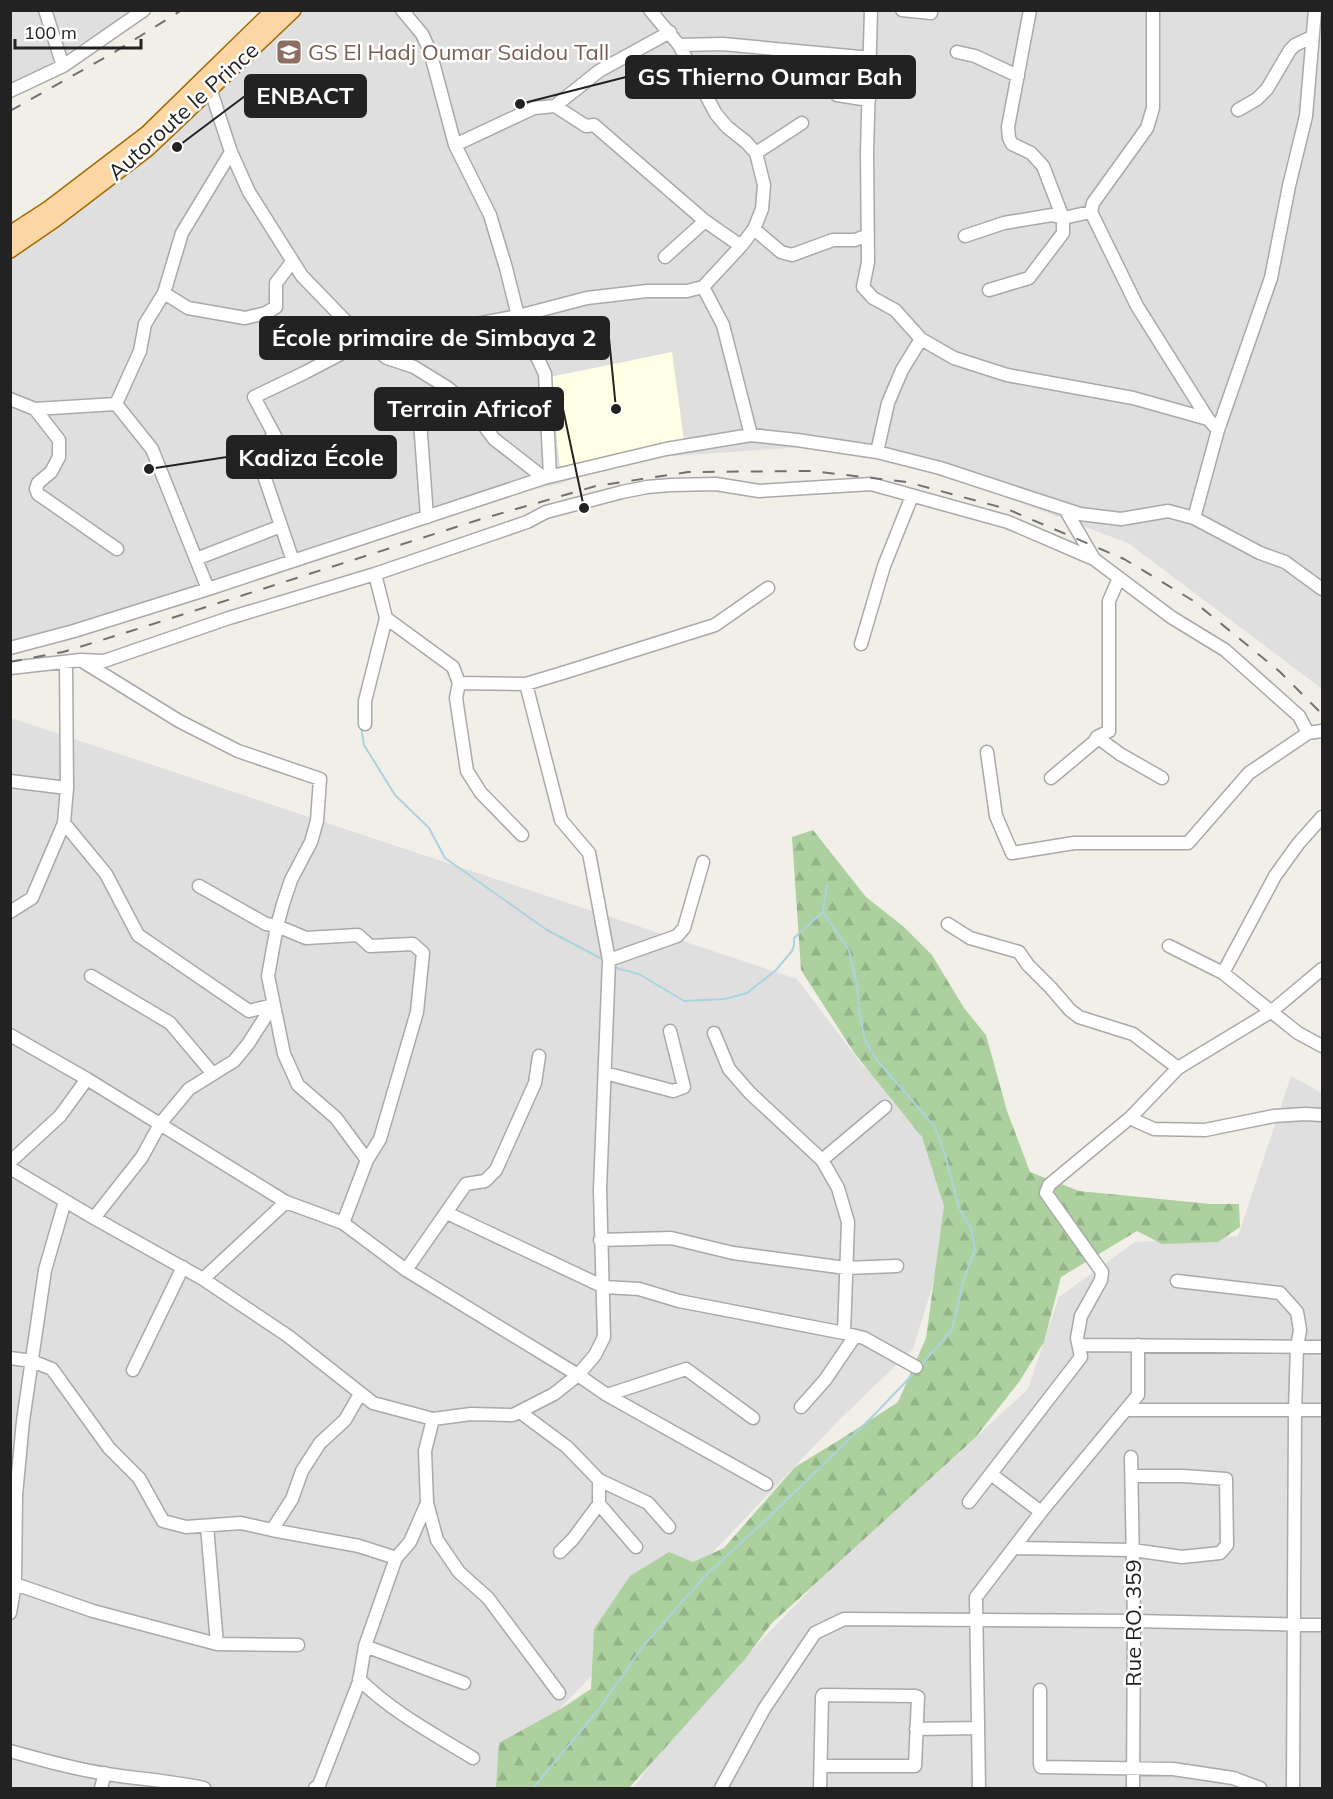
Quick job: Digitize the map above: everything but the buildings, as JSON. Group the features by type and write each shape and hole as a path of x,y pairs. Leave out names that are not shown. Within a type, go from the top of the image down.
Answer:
{"main road":[{"name":"Autoroute le Prince","path":"10,234 50,208 147,134 274,10"},
{"name":"Autoroute le Prince","path":"10,250 55,219 148,148 293,10"}],"street":[{"path":"45,10 63,66"},
{"path":"10,91 63,66 144,10"},
{"path":"402,10 422,34 430,51 455,145 490,215 518,316 545,374 547,477"},
{"path":"470,325 518,316 587,298 647,291 687,291 703,287 754,229 762,209 764,185 756,153 716,114 680,45 650,10"},
{"path":"871,10 867,152 868,262 863,287 873,298 895,310 921,339 954,358 1007,375 1133,398 1208,419"},
{"path":"902,10 931,13"},
{"path":"989,290 1029,278 1063,233 1064,218 1043,166 1031,153 1012,144 1008,126 1030,10"},
{"path":"1153,10 1153,108 1147,128 1093,203 1091,212 1137,306 1208,419 1218,430"},
{"path":"1194,518 1218,430 1271,278 1289,186 1306,116 1315,10"},
{"path":"455,145 534,108 555,106 599,71 670,33"},
{"path":"1238,110 1257,99 1267,89 1295,45 1312,37"},
{"path":"680,45 723,44 871,58"},
{"path":"957,52 975,56 1018,76"},
{"path":"211,90 231,152 249,192 302,276 366,340 371,340 378,351 387,358 414,367 448,388 470,407 494,439 547,477"},
{"path":"837,95 869,100"},
{"path":"555,106 586,126 594,125 705,221 741,246"},
{"path":"756,153 802,123"},
{"path":"116,404 140,351 145,324 164,293 182,233 231,152"},
{"path":"965,236 1004,222 1052,215 1064,218 1091,212"},
{"path":"665,257 705,221"},
{"path":"754,229 781,252 792,255 833,240 855,240 868,235"},
{"path":"164,293 188,308 245,318 266,313 276,307 276,283 292,262"},
{"path":"703,287 723,325 751,435"},
{"path":"878,453 888,403 902,370 921,339"},
{"path":"292,561 255,450 275,436 254,397 366,340"},
{"path":"10,399 35,409 116,404"},
{"path":"116,404 152,449 208,589"},
{"path":"35,409 59,440 59,457 51,472 38,483 36,489 38,494 117,549"},
{"path":"420,421 427,517"},
{"path":"10,648 74,632 547,477 666,449 751,435 878,453 940,468 1080,514 1121,519 1168,511 1194,518 1260,553 1285,562 1323,589"},
{"path":"10,668 81,660 104,661 229,618 375,574 527,522 546,512 622,492 671,485 716,484 759,491 871,484 1008,522 1094,559 1171,617 1225,650 1299,716 1308,733"},
{"path":"861,644 884,566 912,496"},
{"path":"1065,509 1094,559"},
{"path":"196,559 281,526"},
{"path":"365,724 365,701 386,618 375,574"},
{"path":"1051,778 1097,737 1109,731 1109,601 1119,578"},
{"path":"459,682 526,684 569,672 714,625 768,588"},
{"path":"386,618 453,667 459,682 456,698 467,771 481,793 522,835"},
{"path":"81,660 179,721 238,751 321,779 317,821 311,842 291,880 277,926 268,976 284,1054 298,1085 336,1118 367,1160"},
{"path":"10,912 32,898 64,823 67,788 66,663"},
{"path":"10,1168 65,1202 203,1279 288,1336 373,1403 433,1419 471,1414 513,1415 554,1394 578,1375 595,1355 604,1337 600,1190 609,960 589,853 561,820 526,684"},
{"path":"987,752 996,816 1012,853 1074,843 1188,843 1249,773 1308,733 1323,731"},
{"path":"1097,737 1120,754 1162,778"},
{"path":"10,781 67,788"},
{"path":"1223,973 1275,876 1298,844 1323,817"},
{"path":"64,823 106,874 138,935 249,1011 273,1005"},
{"path":"609,960 677,936 684,927 702,862"},
{"path":"199,886 266,924 306,938 358,935 370,946 413,944 423,953 417,1012 380,1140 367,1160 344,1223"},
{"path":"948,924 970,938 1019,952 1028,965 1070,1010 1080,1017 1133,1034 1178,1068"},
{"path":"1169,946 1223,973 1298,1033 1323,1046"},
{"path":"969,1502 1081,1357 1077,1338 1081,1316 1101,1280 1102,1272 1046,1194 1049,1185 1131,1117 1178,1068 1272,1011 1323,969"},
{"path":"91,976 170,1023 213,1074"},
{"path":"94,1218 142,1157 160,1124 189,1089 234,1061 273,1005"},
{"path":"604,1073 673,1091 684,1087 670,1031"},
{"path":"714,1033 729,1069 822,1160 838,1188 848,1222 846,1268 849,1334 825,1380 801,1407"},
{"path":"10,1035 87,1079 286,1202 344,1223 406,1270 608,1395 766,1484"},
{"path":"406,1270 466,1184 485,1181 496,1170 535,1083 539,1056"},
{"path":"10,1162 60,1116 87,1079"},
{"path":"822,1160 885,1107"},
{"path":"1131,1117 1154,1129 1205,1130 1274,1116 1323,1115"},
{"path":"10,1612 15,1584 13,1494 22,1421 45,1270 65,1202"},
{"path":"203,1279 286,1202"},
{"path":"447,1213 604,1287 639,1289 680,1301 849,1334 864,1338 916,1367"},
{"path":"600,1240 671,1238 733,1252 846,1268 897,1266"},
{"path":"133,1371 183,1267"},
{"path":"1177,1281 1280,1293 1297,1312 1300,1330 1297,1347 1295,1410 1293,1788"},
{"path":"1080,1345 1323,1347"},
{"path":"979,1788 976,1597 1041,1512 1138,1395 1138,1345"},
{"path":"10,1358 32,1361 52,1370 109,1448 139,1478 163,1521 186,1527 241,1523 359,1546 396,1558"},
{"path":"608,1395 686,1369 753,1418"},
{"path":"272,1530 292,1499 302,1471 320,1443 345,1420 360,1394"},
{"path":"1127,1410 1323,1410"},
{"path":"520,1412 567,1447 600,1480 648,1503 669,1527"},
{"path":"433,1419 425,1451 427,1503 437,1540 459,1572 488,1598 559,1693"},
{"name":"Rue RO. 359","path":"1131,1457 1134,1621 1133,1788"},
{"path":"991,1474 1041,1512"},
{"path":"1014,1548 1133,1550 1182,1557 1223,1551 1227,1545 1226,1479 1131,1476"},
{"path":"560,1552 573,1539 599,1504 600,1480"},
{"path":"315,1788 319,1785 360,1679 365,1646 396,1558 410,1542 427,1503"},
{"path":"599,1504 636,1547"},
{"path":"207,1526 217,1644"},
{"path":"15,1584 93,1611 217,1644 298,1645"},
{"path":"721,1788 764,1709 814,1633 844,1619 1323,1625"},
{"path":"365,1646 464,1683"},
{"path":"360,1679 372,1692 417,1724 472,1758"},
{"path":"1040,1690 1041,1767 1183,1770 1233,1778 1260,1788"},
{"path":"820,1766 914,1767 916,1765 918,1699 916,1696 823,1695 820,1766 820,1788"},
{"path":"916,1729 978,1728"},
{"path":"10,1751 52,1763 204,1788"},
{"path":"101,1788 105,1773"}],"shaded area":[{"path":"11,11 133,11 69,51 11,95"},
{"path":"303,11 1322,11 1322,689 1128,543 861,443 631,459 607,465 563,483 379,526 64,642 11,648 10,253 130,170"},
{"path":"672,352 684,441 560,468 550,377"},
{"path":"11,718 797,979 863,1066 915,1108 949,1208 944,1249 913,1349 838,1421 560,1708 502,1788 11,1788"},
{"path":"1291,1076 1322,1093 1322,1788 633,1788 682,1723 834,1565 1028,1389 1059,1297 1135,1242 1238,1236"}],"green space":[{"path":"813,830 866,897 904,927 932,955 964,1008 986,1035 1007,1111 1030,1172 1079,1191 1211,1204 1239,1204 1240,1227 1218,1242 1162,1244 1137,1231 1061,1277 1044,1342 1019,1382 975,1438 771,1624 746,1658 629,1788 496,1788 499,1743 591,1689 594,1629 630,1576 669,1552 693,1562 724,1548 795,1467 898,1402 926,1338 944,1206 922,1137 855,1054 801,970 792,837"}],"waterway":[{"path":"361,727 364,745 395,795 429,828 445,858 547,930 602,959"},
{"path":"827,885 823,912 849,950 865,1040 876,1059 935,1127 959,1208 971,1228 975,1250 963,1282 952,1330 921,1365"},
{"path":"616,968 639,974 684,1001 725,999 747,993 776,970 792,951 794,938 823,912"},
{"path":"533,1788 599,1709 644,1645 705,1576 874,1415 915,1372"}],"railway":[{"path":"10,111 113,53 182,10"},
{"path":"10,662 63,652 478,520 596,486 688,472 811,471 907,482 1007,509 1124,559 1192,600 1279,671 1322,714"}],"place":[{"name":"GS El Hadj Oumar Saidou Tall","path":"289,52"},
{"name":"GS Thierno Oumar Bah","path":"520,104"},
{"name":"ENBACT","path":"177,147"},
{"name":"École primaire de Simbaya 2","path":"616,409"},
{"name":"Kadiza École","path":"149,469"},
{"name":"Terrain Africof","path":"584,508"}]}
